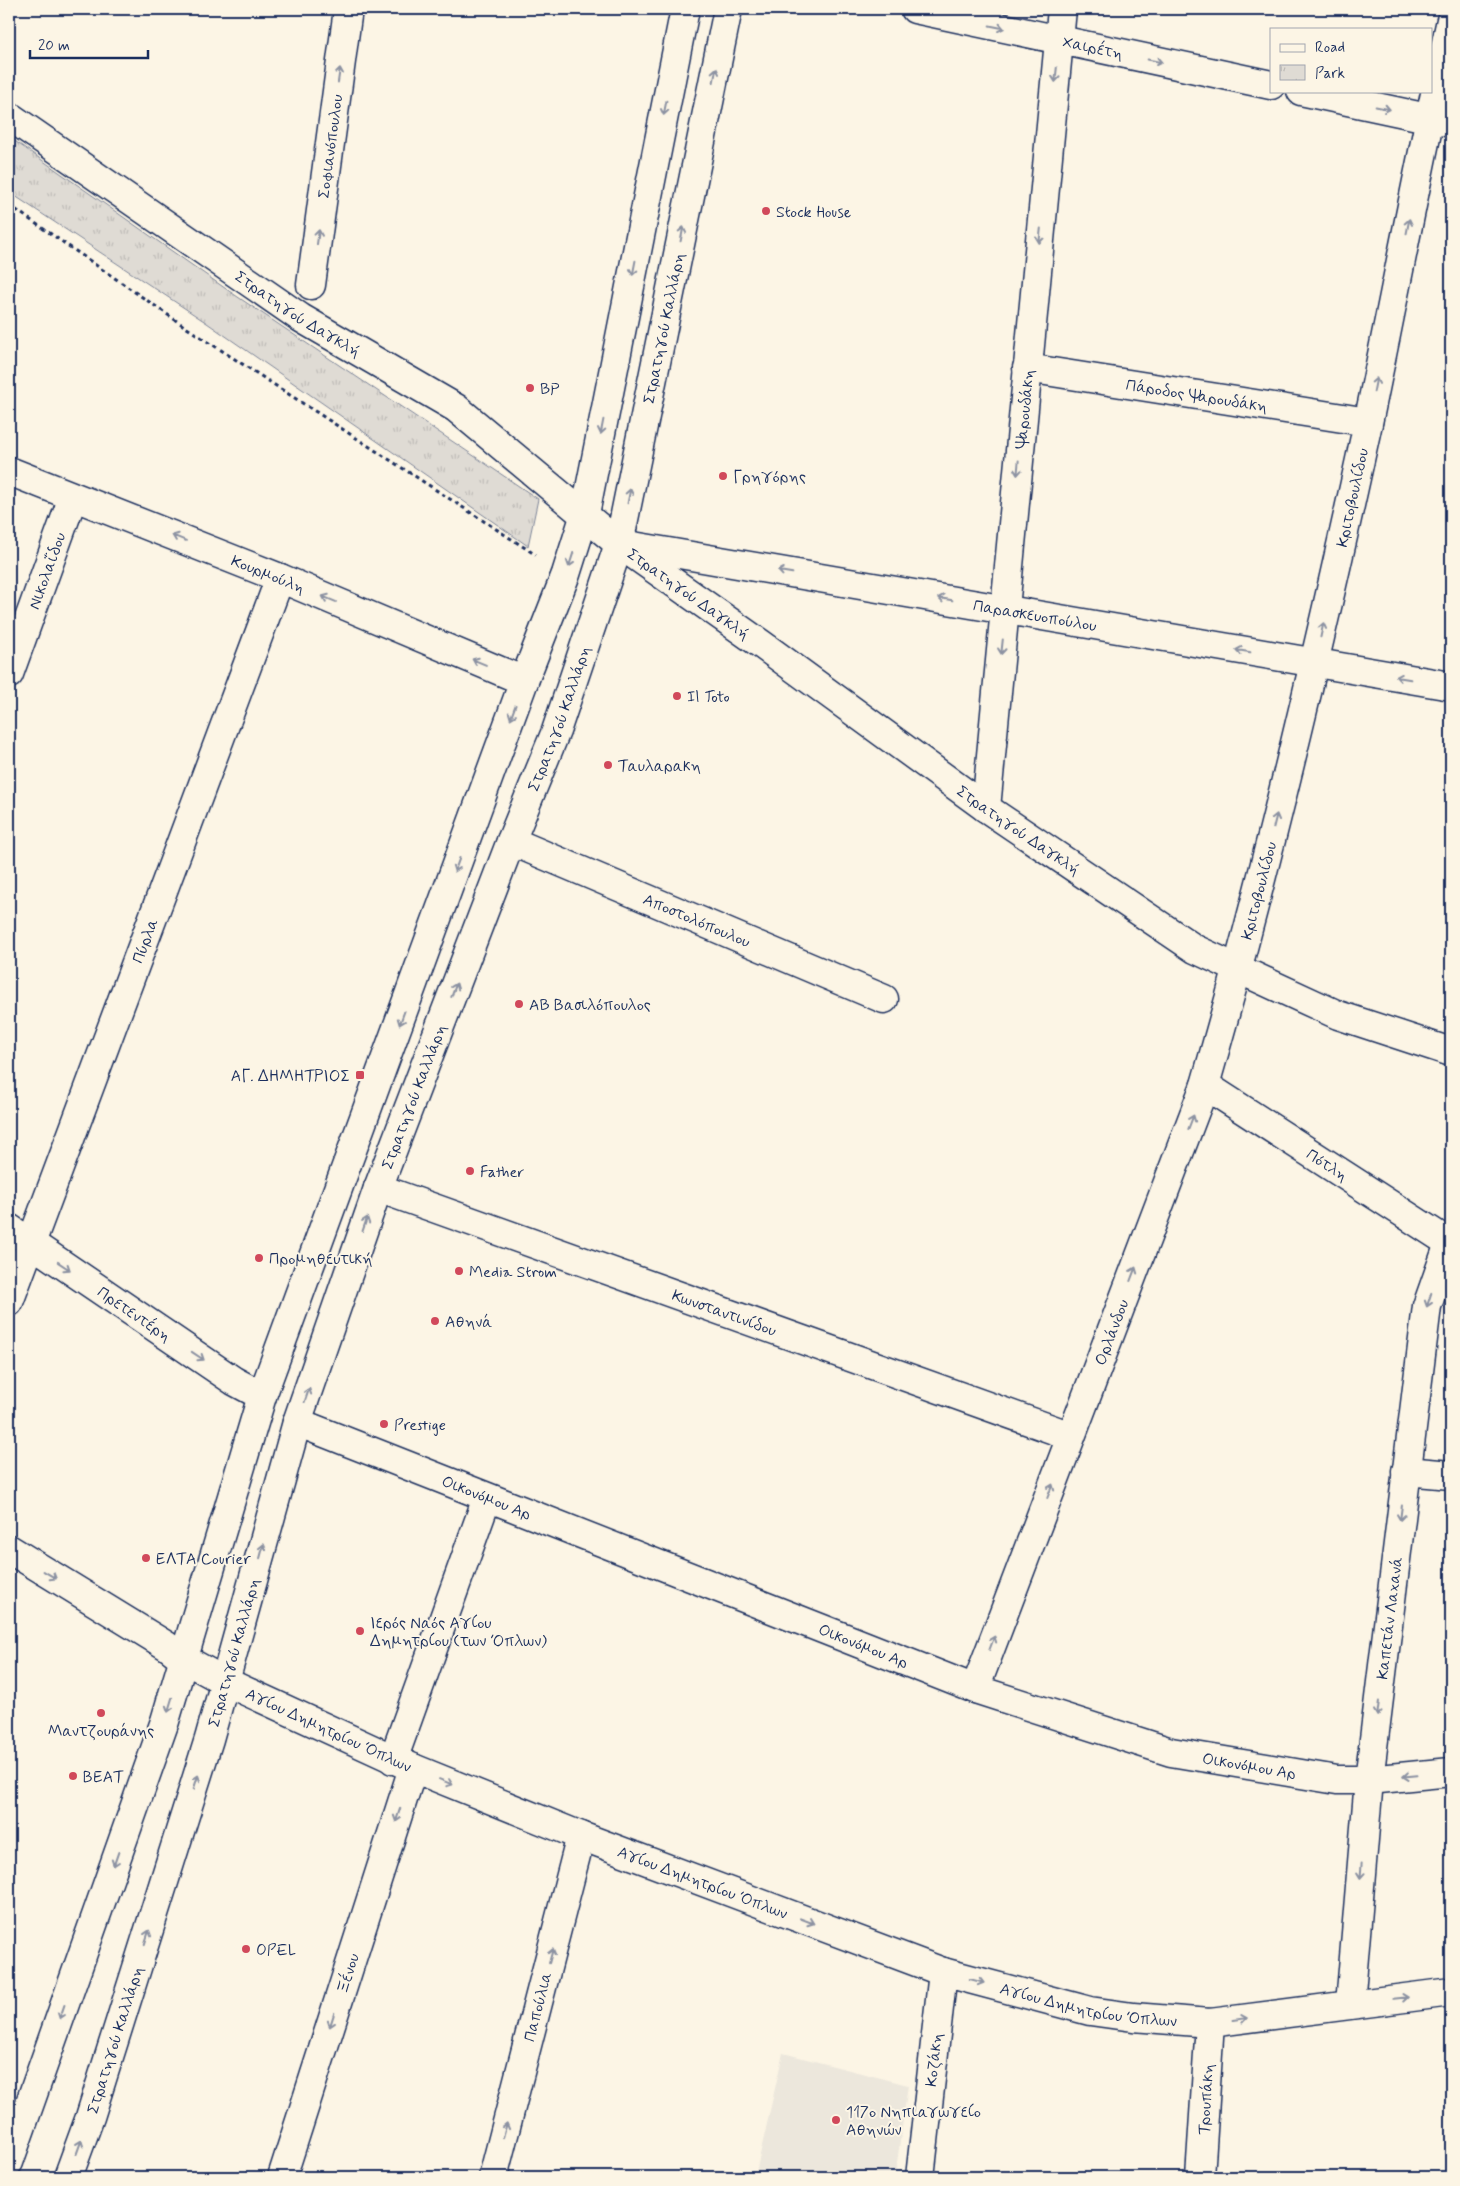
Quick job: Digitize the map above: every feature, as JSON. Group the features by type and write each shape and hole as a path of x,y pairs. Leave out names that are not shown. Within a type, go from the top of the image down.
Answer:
{"street":[{"name":"Σοφιανόπουλου","path":"311,285 348,9"},
{"path":"9,2162 165,1721 262,1396 524,681 566,574 585,514 685,9"},
{"name":"Στρατηγού Καλλάρη","path":"68,2177 90,2117 226,1682 297,1422 378,1188 511,841 556,731 620,544 728,9"},
{"name":"Χαιρέτη","path":"915,9 1270,85"},
{"name":"Ψαρουδάκη","path":"986,808 1062,9"},
{"name":"Κριτοβουλίδου","path":"1238,970 1315,663 1368,422 1440,121 1451,20"},
{"path":"1306,92 1440,121"},
{"name":"Στρατηγού Δαγκλή","path":"9,116 301,318 456,408 620,544 986,808 1195,949 1338,1015 1451,1052"},
{"name":"Πάροδος Ψαρουδάκη","path":"1027,368 1368,422"},
{"name":"Κουρμούλη","path":"9,471 280,578 524,681"},
{"name":"Νικολαΐδου","path":"9,674 74,496"},
{"name":"Παρασκευοπούλου","path":"620,544 1451,686"},
{"name":"Πύρλα","path":"9,1302 280,578"},
{"name":"Αποστολόπουλου","path":"511,841 884,999"},
{"name":"Ορλάνδου","path":"975,1689 1205,1085 1238,970"},
{"name":"Πότλη","path":"1205,1085 1451,1241"},
{"name":"Κωνσταντινίδου","path":"378,1188 1071,1436"},
{"name":"Πρετεντέρη","path":"9,1228 234,1380 262,1396"},
{"name":"Καπετάν Λαχανά","path":"1350,2004 1369,1780 1427,1306 1451,1241"},
{"name":"Οικονόμου Αρ","path":"297,1422 975,1689 1171,1752 1338,1780 1369,1780 1451,1772"},
{"path":"1406,1471 1451,1475"},
{"name":"Ξένου","path":"282,2177 403,1764 487,1498"},
{"name":"Αγίου Δημητρίου Όπλων","path":"9,1549 226,1682 403,1764 582,1836 943,1972 1090,2011 1133,2017 1210,2022 1451,1992"},
{"name":"Παπούλια","path":"493,2177 582,1836"},
{"name":"Κοζάκη","path":"920,2177 943,1972"},
{"name":"Τρουπάκη","path":"1200,2177 1210,2022"}],"path":[{"path":"9,205 188,328 566,574"}],"shaded area":[{"name":"117ο Νηπιαγωγείο Αθηνών","path":"783,2053 908,2085 895,2177 755,2177"}],"green space":[{"path":"9,137 229,291 538,499 528,546 207,323 9,192"}],"place":[{"name":"Stock House","path":"766,211"},
{"name":"BP","path":"530,388"},
{"name":"Γρηγόρης","path":"723,476"},
{"name":"Il Toto","path":"677,696"},
{"name":"Ταυλαρακη","path":"608,765"},
{"name":"AB Βασιλόπουλος","path":"519,1004"},
{"name":"ΑΓ. ΔΗΜΗΤΡΙΟΣ","path":"360,1075"},
{"name":"Father","path":"470,1171"},
{"name":"Προμηθευτική","path":"259,1258"},
{"name":"Media Strom","path":"459,1271"},
{"name":"Αθηνά","path":"435,1321"},
{"name":"Prestige","path":"384,1424"},
{"name":"ΕΛΤΑ Courier","path":"146,1558"},
{"name":"Ιερός Ναός Αγίου Δημητρίου (των Όπλων)","path":"360,1631"},
{"name":"Μαντζουράνης","path":"101,1713"},
{"name":"ΒΕΑΤ","path":"73,1776"},
{"name":"OPEL","path":"246,1949"},
{"name":"117ο Νηπιαγωγείο Αθηνών","path":"836,2120"}]}
